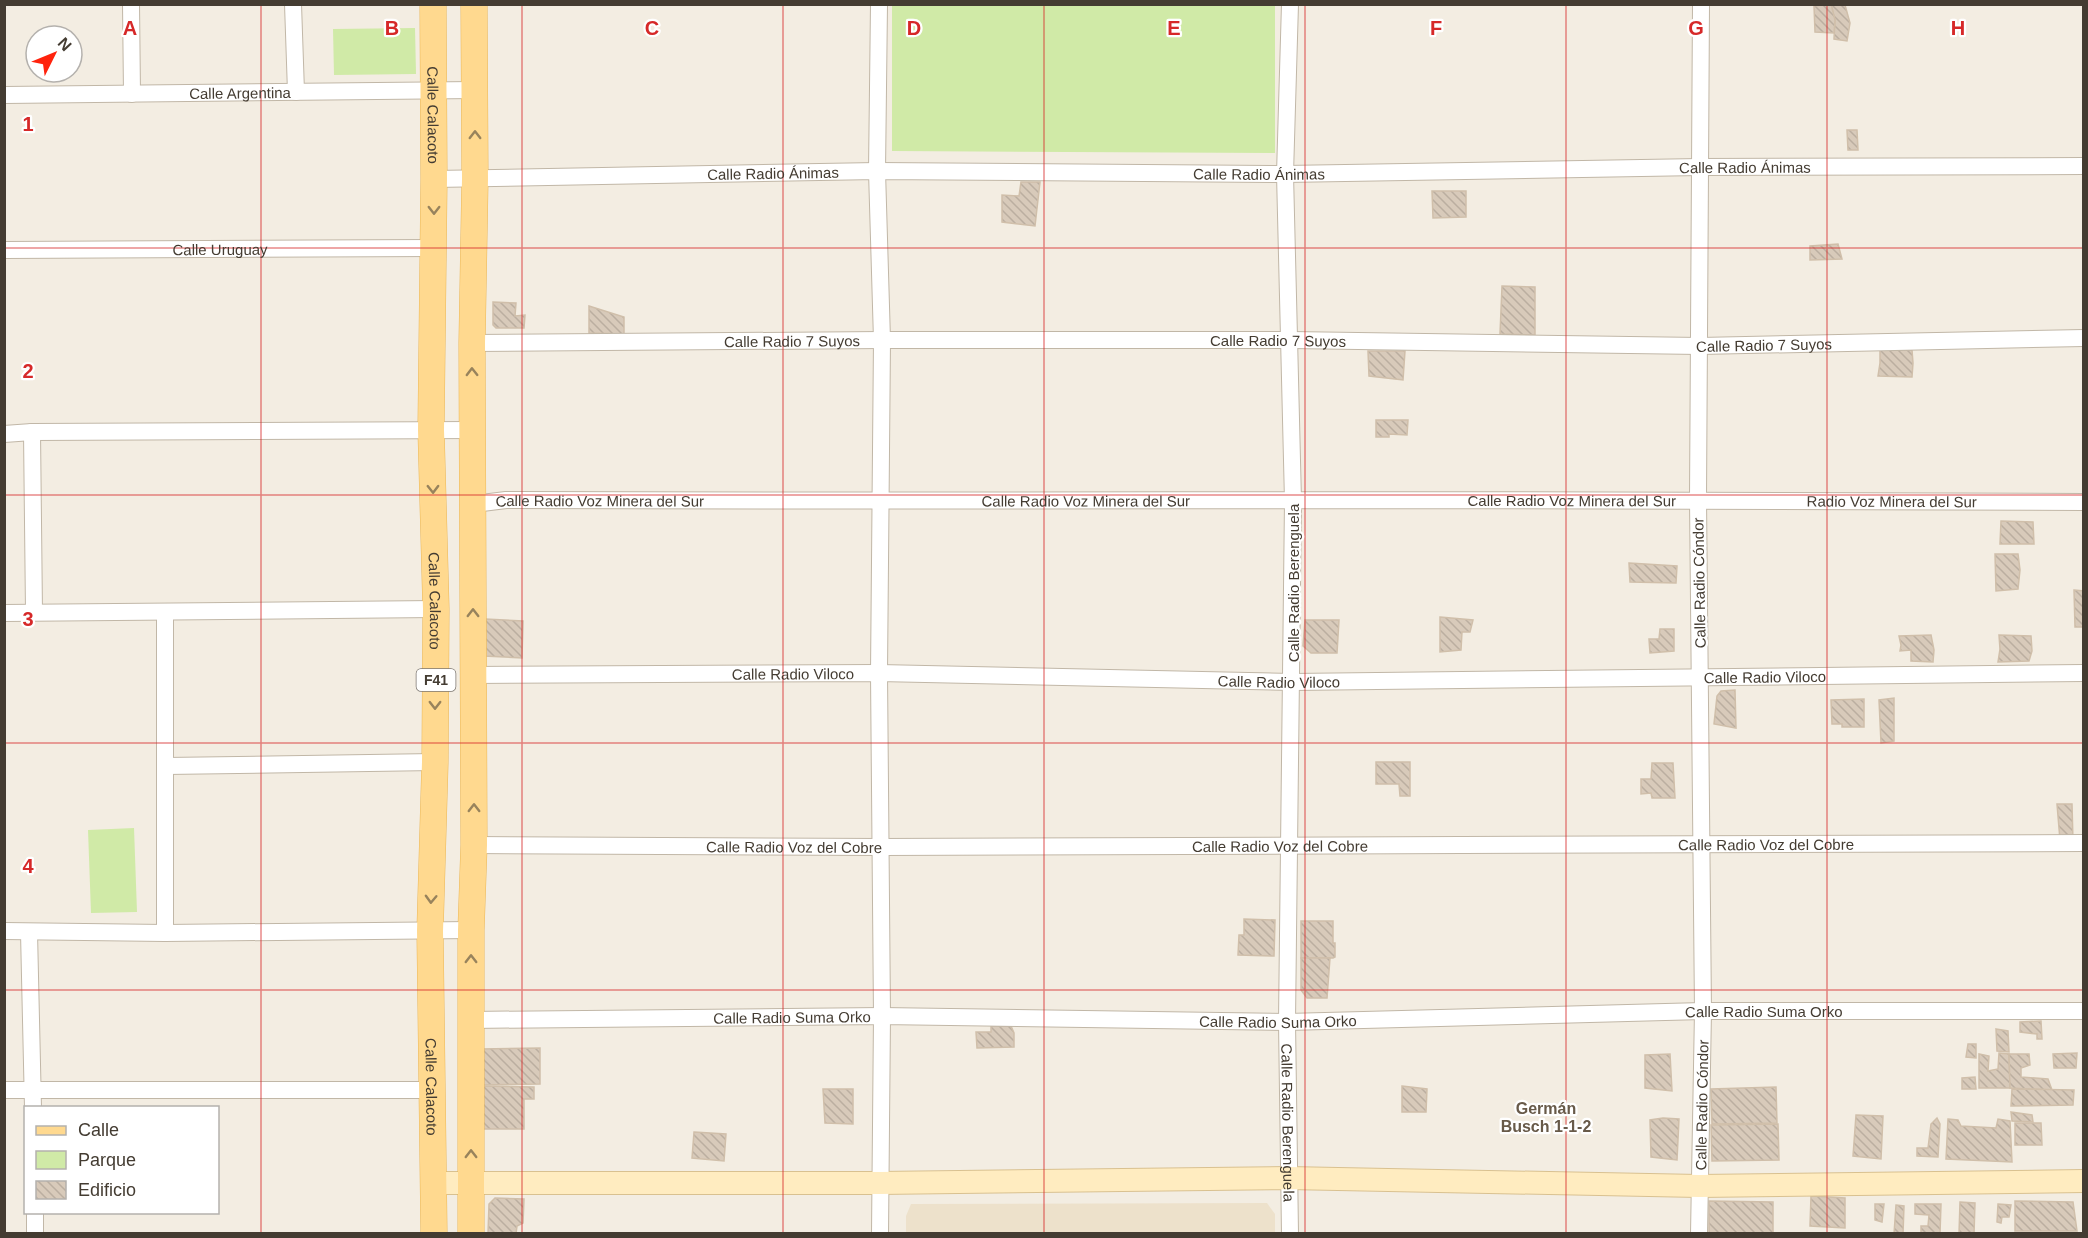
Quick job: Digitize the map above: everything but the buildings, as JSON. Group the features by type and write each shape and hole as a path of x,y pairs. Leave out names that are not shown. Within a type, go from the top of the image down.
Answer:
{"main road":[{"name":"Calle Calacoto","path":"433,4 432,430 436,609 435,762 430,931 434,1233"},
{"name":"F41","path":"471,1233 471,930 474,845 472,343 475,179 474,4"}],"street":[{"path":"131,4 132,94"},
{"path":"293,4 296,92"},
{"path":"879,4 878,171 882,340 879,673 882,1016 880,1233"},
{"name":"Calle Radio Berenguela","path":"1290,4 1285,174 1291,340 1293,501 1291,845 1287,1022 1290,1233"},
{"name":"Calle Radio Cóndor","path":"1700,1233 1703,1011 1698,499 1701,4"},
{"name":"Calle Argentina","path":"4,95 475,90"},
{"name":"Calle Radio Ánimas","path":"434,179 878,171 1285,174 1700,167 2084,166"},
{"name":"Calle Uruguay","path":"4,250 434,248"},
{"name":"Calle Radio 7 Suyos","path":"472,343 1291,340 1700,346 2084,338"},
{"path":"4,434 473,430"},
{"path":"32,432 34,612"},
{"name":"Calle Radio Voz Minera del Sur","path":"474,504 506,500 881,502 1698,499"},
{"name":"Radio Voz Minera del Sur","path":"1698,499 2084,502"},
{"path":"4,613 436,609"},
{"path":"165,613 165,933"},
{"name":"Calle Radio Viloco","path":"473,675 879,673 1292,682 2084,674"},
{"path":"166,766 435,762"},
{"name":"Calle Radio Voz del Cobre","path":"474,845 1701,846 2084,843"},
{"path":"4,931 165,933 471,930"},
{"path":"29,932 33,1106"},
{"name":"Calle Radio Suma Orko","path":"471,1020 882,1016 1287,1022 1703,1011 2084,1011"},
{"path":"4,1090 433,1090"},
{"path":"434,1183 879,1183 1288,1178 1699,1186 2084,1181"},
{"path":"34,1214 35,1233"}],"shaded area":[{"path":"1267,1203 1275,1214 1275,1233 906,1233 906,1216 911,1204"}],"green space":[{"path":"892,5 1275,5 1275,153 892,151"},
{"path":"415,28 416,74 334,75 333,29"},
{"path":"134,828 137,912 91,913 88,830"}],"district":[{"name":"Germán Busch 1-1-2","path":"1546,1117"}]}
